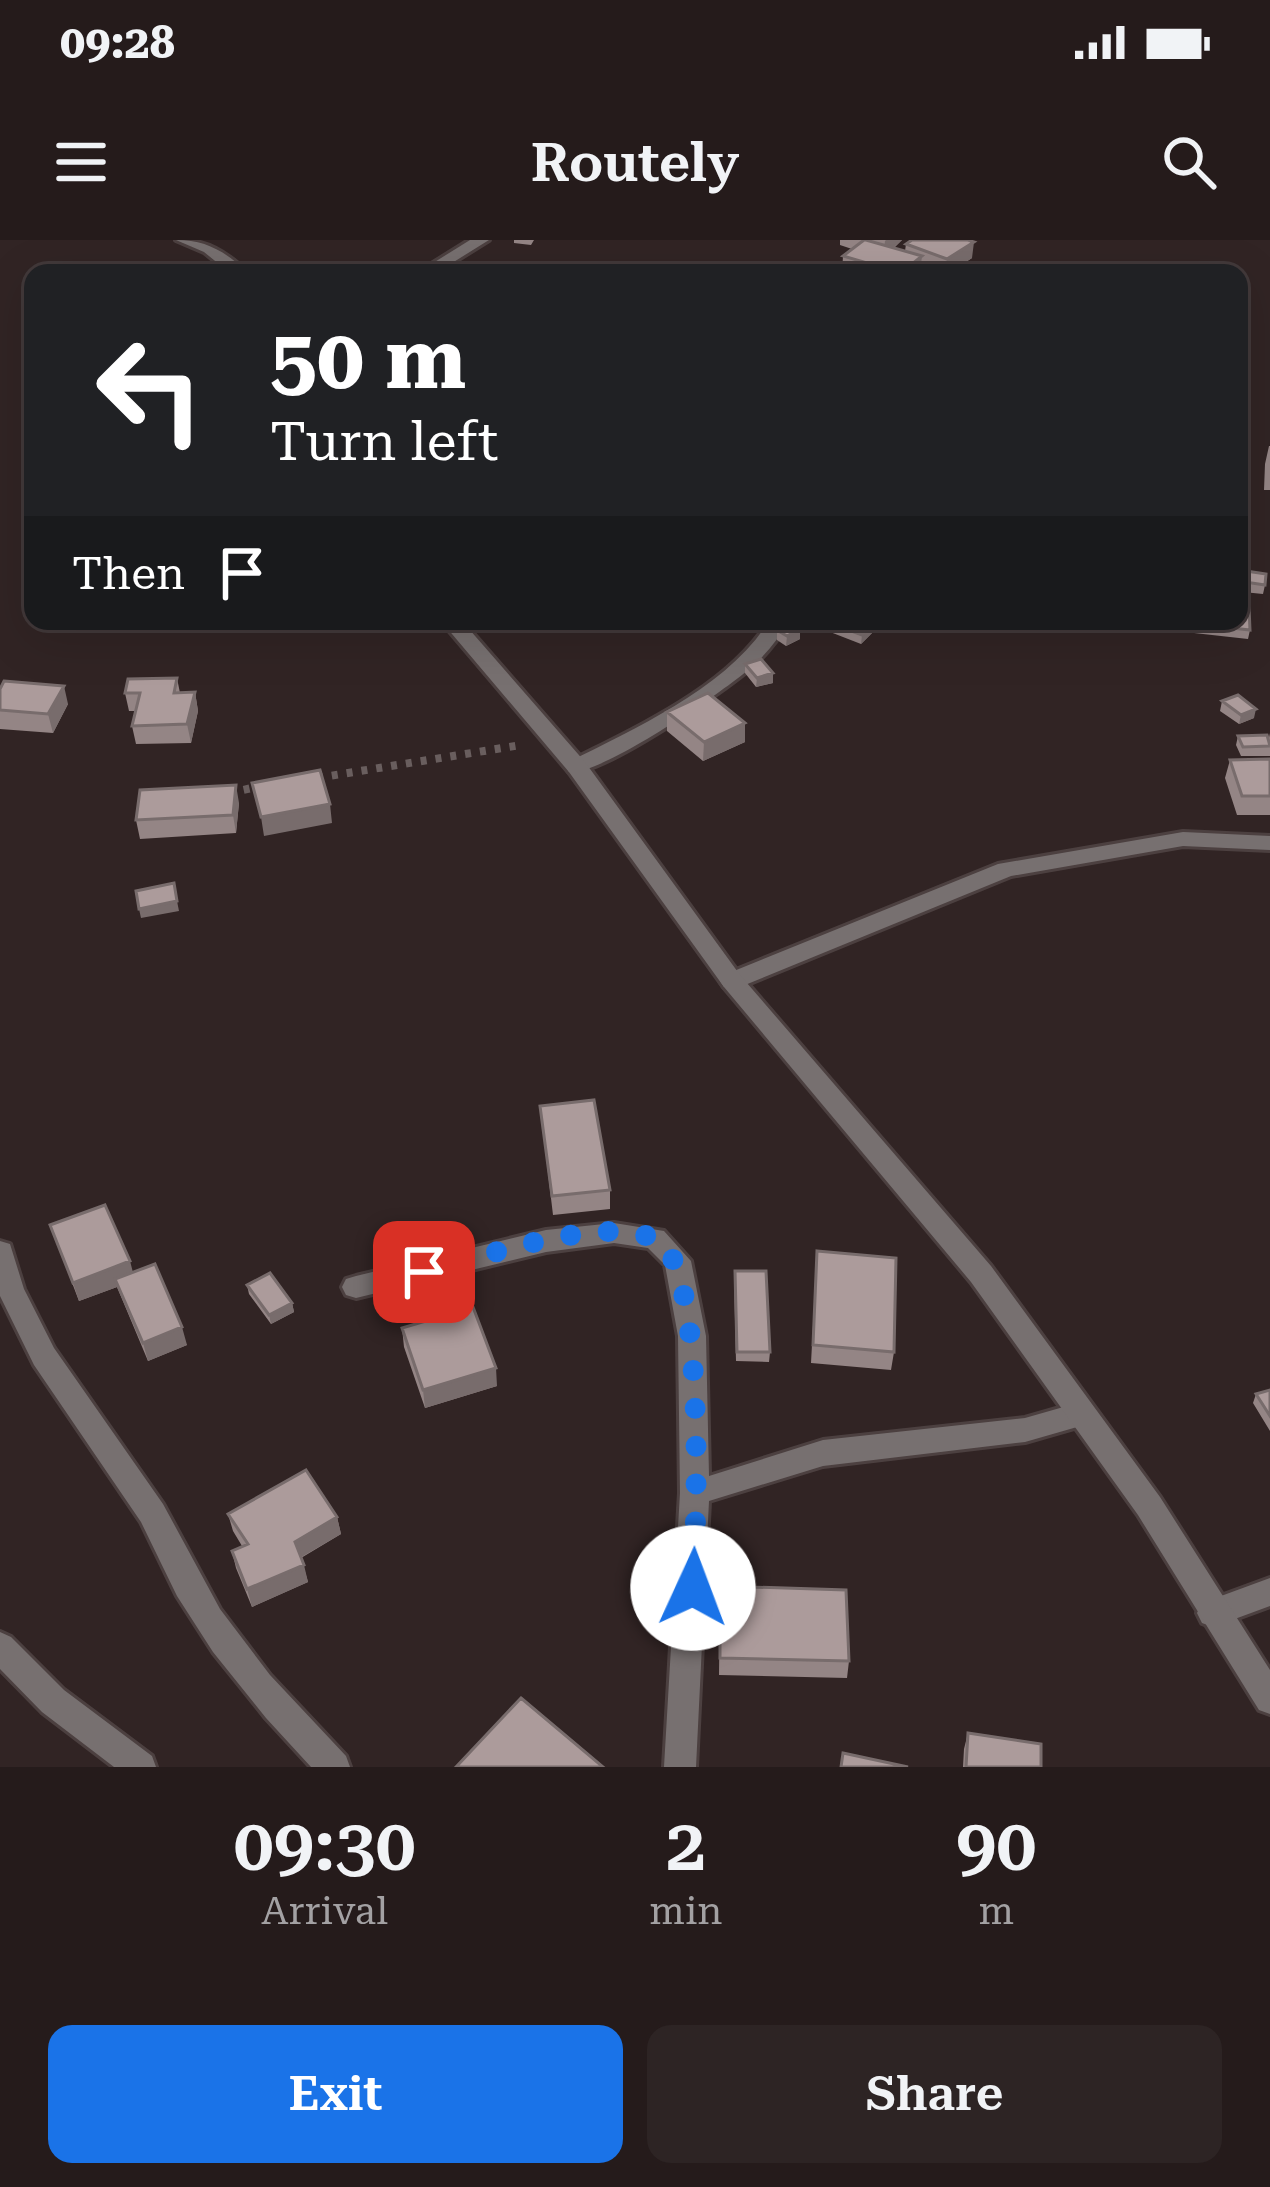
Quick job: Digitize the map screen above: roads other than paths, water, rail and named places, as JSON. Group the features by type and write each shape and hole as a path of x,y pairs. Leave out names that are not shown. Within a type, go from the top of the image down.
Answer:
{"street":[{"path":"184,240 228,264"},
{"path":"440,264 481,240"},
{"path":"459,630 577,767 732,981 981,1274 1149,1506 1270,1699"},
{"path":"577,767 634,737 743,663 766,644 773,630"},
{"path":"732,981 1006,869 1184,839 1270,843"},
{"path":"356,1287 546,1241 634,1232 655,1238 678,1261 692,1336 695,1493 680,1767"},
{"path":"0,1252 10,1300 69,1396 151,1512 193,1594 243,1667 334,1767"},
{"path":"695,1493 823,1453 1025,1430 1081,1414"},
{"path":"1213,1613 1270,1592"},
{"path":"0,1647 117,1763"}]}
